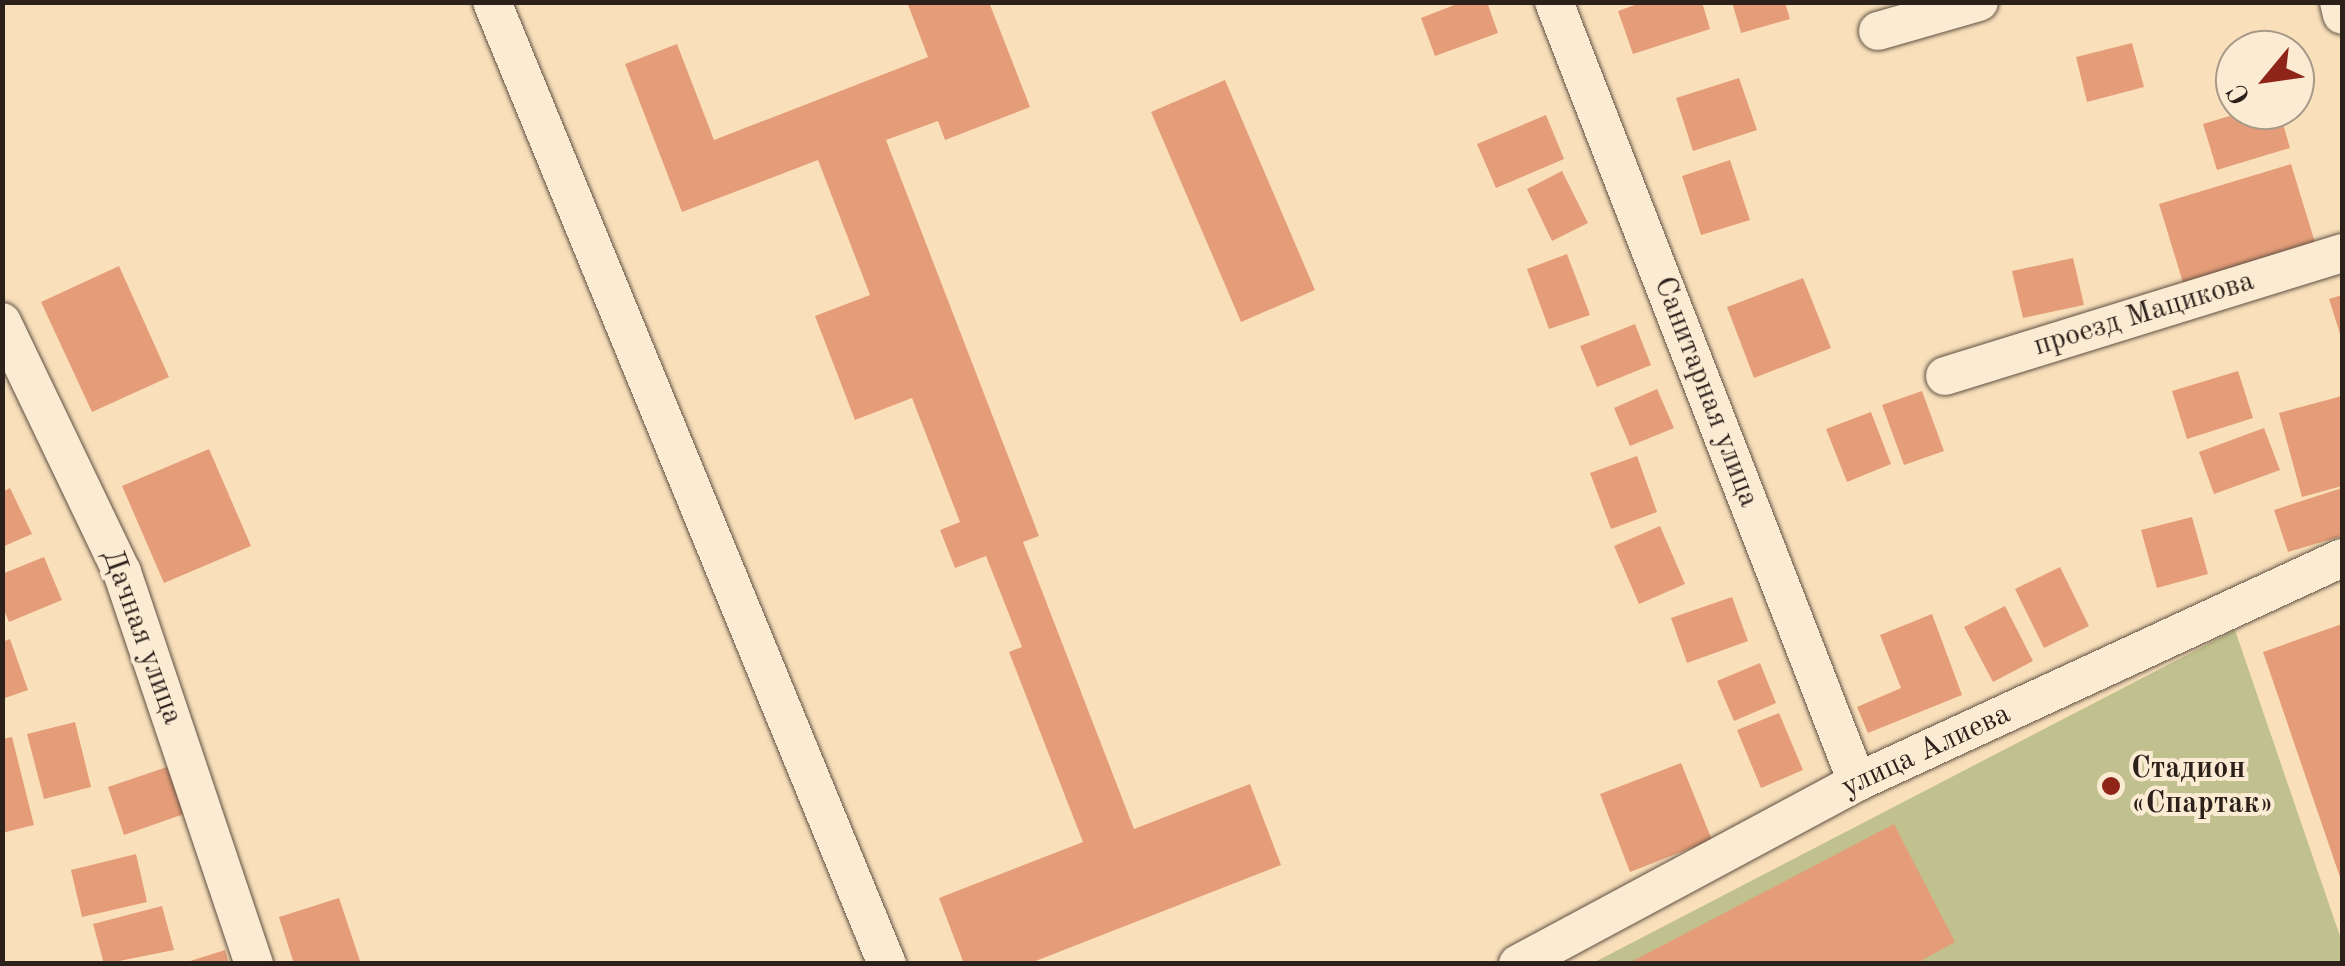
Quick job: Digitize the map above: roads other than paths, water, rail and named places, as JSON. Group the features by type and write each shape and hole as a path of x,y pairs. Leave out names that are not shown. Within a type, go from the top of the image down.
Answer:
{"street":[{"path":"492,2 887,964"},
{"name":"Санитарная улица","path":"1554,2 1858,782"},
{"path":"1878,31 1978,2"},
{"path":"2339,2 2342,15"},
{"name":"проезд Мацикова","path":"1945,376 2342,253"},
{"name":"Дачная улица","path":"2,322 122,572 254,964"},
{"name":"улица Алиева","path":"1518,964 1858,782 2342,558"}],"place":[{"name":"Стадион «Спартак»","path":"2111,786"}]}
